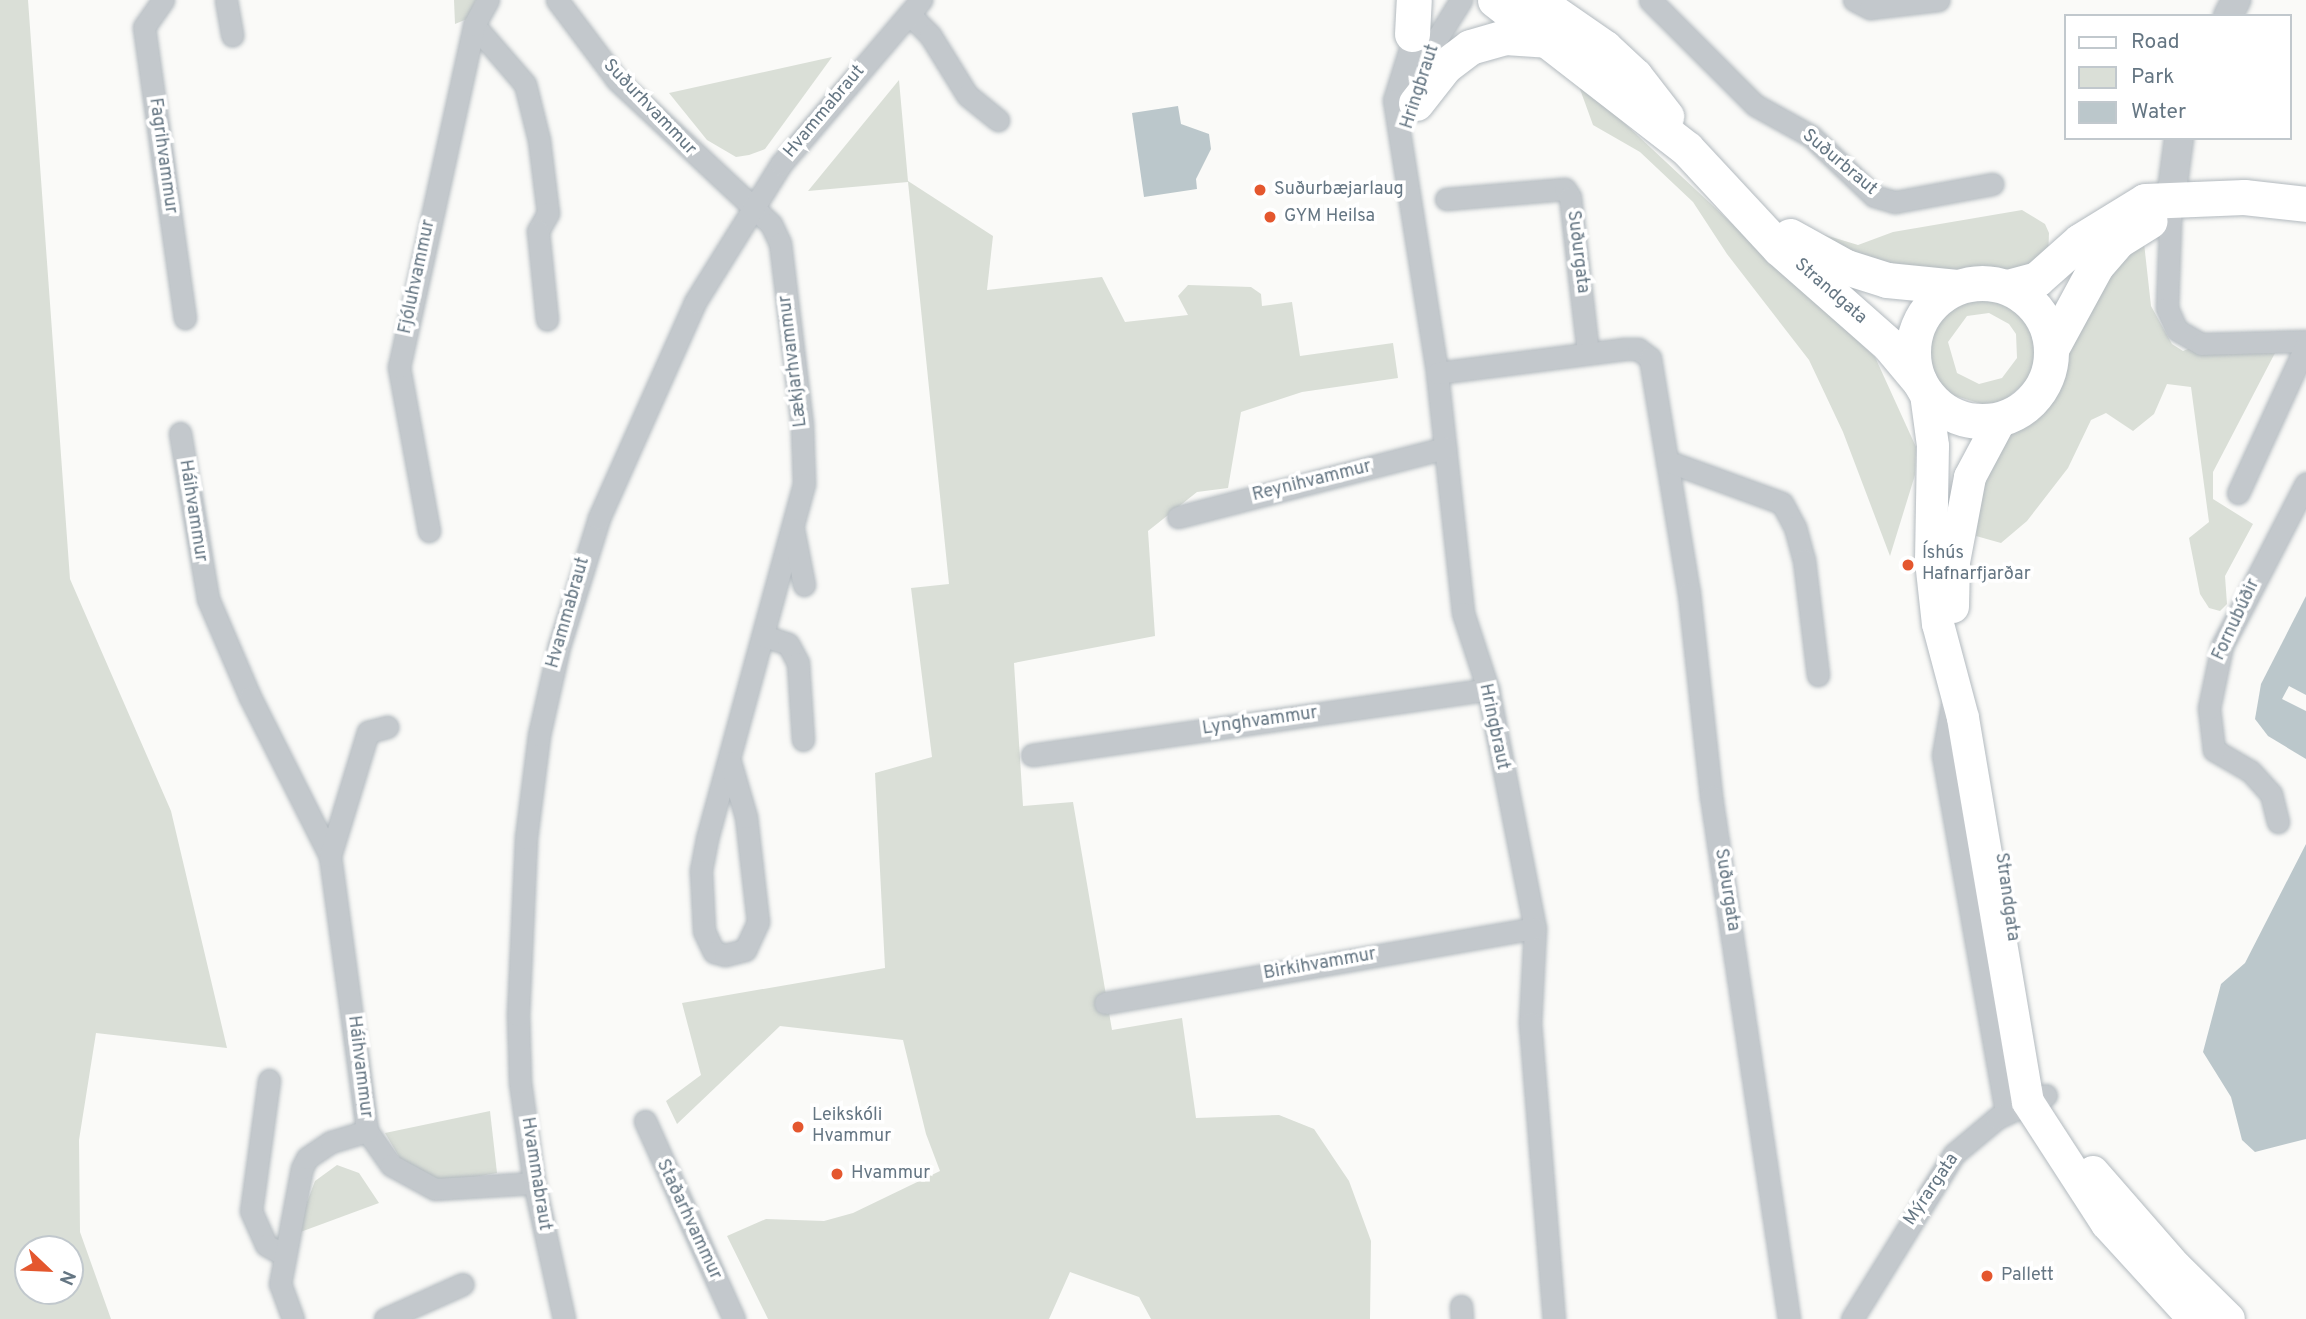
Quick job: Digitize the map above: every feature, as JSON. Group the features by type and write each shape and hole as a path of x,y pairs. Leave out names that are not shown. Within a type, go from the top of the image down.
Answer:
{"main road":[{"name":"Strandgata","path":"1495,0 1549,14 1635,76 1687,149 1779,248 1889,345 1922,387 1933,446 1932,579 1968,749 2027,1104 2107,1224 2194,1319"},
{"path":"1416,103 1445,66 1470,47 1505,37 1549,14"},
{"path":"2171,198 2096,266 2051,349 2043,385 2018,412 2001,419 1959,418 1922,387 1913,360 1918,326 1937,298 1957,287 1974,283 2008,287 2037,279 2081,241 2134,206 2171,198 2244,197 2306,204"},
{"name":"Strandgata","path":"1739,204 1846,267 1912,285 1957,287"},
{"path":"2008,287 2039,312 2051,349"},
{"name":"Strandgata","path":"2001,419 1970,477 1951,590 1963,668 1990,774 2022,1001 2027,1104 2094,1174 2176,1267 2229,1319"}],"street":[{"name":"Fagrihvammur","path":"163,0 144,27 185,318"},
{"path":"226,0 232,35"},
{"name":"Fjóluhvammur","path":"429,531 399,366 474,24 488,0"},
{"name":"Suðurhvammur","path":"557,0 617,80 752,206"},
{"name":"Hringbraut","path":"1431,0 1413,17 1394,100 1404,138 1437,373 1463,613 1488,689 1535,928 1530,1023 1554,1319"},
{"name":"Hringbraut","path":"1404,138 1431,48 1461,0"},
{"name":"Suðurbraut","path":"1650,0 1755,105 1811,136 1874,196 1895,202 1992,184"},
{"path":"1854,0 1870,8 1939,0"},
{"path":"915,7 967,95 998,120"},
{"name":"Hvammabraut","path":"564,1319 534,1182 520,1082 518,1016 526,838 549,688 580,568 622,462 695,302 752,206 793,149 915,7"},
{"path":"474,24 525,84 534,118 548,213 538,231 547,320"},
{"path":"2179,140 2171,198 2167,307 2177,330 2201,344 2306,343 2238,493"},
{"name":"Suðurgata","path":"1446,199 1565,189 1588,352"},
{"name":"Lækjarhvammur","path":"730,762 746,817 758,922 745,950 725,955 708,943 700,896 707,839 804,484 780,243 771,224 752,206"},
{"name":"Suðurgata","path":"1437,373 1588,352 1637,349 1650,358 1689,593 1711,796 1789,1319"},
{"name":"Háihvammur","path":"180,433 208,599 250,697 330,856 367,1131 391,1165 435,1189 534,1182"},
{"name":"Reynihvammur","path":"1178,517 1445,448"},
{"path":"1667,461 1782,503 1796,527 1804,560 1818,674"},
{"name":"Fornubúðir","path":"2278,822 2271,794 2250,771 2214,750 2209,708 2221,646 2306,483"},
{"name":"Lækjarhvammur","path":"792,524 804,585"},
{"path":"764,636 788,644 797,663 803,740"},
{"name":"Lynghvammur","path":"1032,755 1488,689"},
{"name":"Háihvammur","path":"330,856 368,732 387,727"},
{"name":"Birkihvammur","path":"1105,1003 1535,928"},
{"path":"269,1080 251,1211 266,1245 285,1255"},
{"name":"Mýrargata","path":"1852,1319 1954,1154 2027,1104"},
{"name":"Staðarhvammur","path":"645,1121 734,1319"},
{"path":"293,1319 280,1284 307,1158 331,1142 367,1131"},
{"path":"385,1319 463,1284"}],"green space":[{"path":"0,0 28,0 70,579 171,811 227,1048 96,1033 79,1140 81,1235 14,1235 14,1305 84,1305 84,1243 111,1319 0,1319"},
{"path":"454,0 476,0 467,19 455,24"},
{"path":"832,57 765,149 749,155 736,157 707,140 669,93"},
{"path":"1576,78 1875,357 1916,447 1915,475 1890,556 1843,432 1809,360 1727,254 1693,202 1640,152 1593,125"},
{"path":"899,80 908,181 993,236 987,290 1102,277 1125,322 1188,315 1178,296 1188,285 1251,287 1261,294 1262,306 1292,302 1300,356 1393,343 1398,378 1302,392 1241,412 1228,488 1197,492 1148,531 1155,636 1014,663 1023,806 1073,802 1112,1030 1182,1018 1196,1118 1279,1115 1314,1129 1349,1181 1371,1241 1370,1319 1151,1319 1139,1297 1070,1272 1049,1319 768,1319 727,1236 766,1219 824,1221 853,1213 940,1171 926,1134 903,1040 780,1026 677,1124 666,1101 701,1075 682,1003 885,968 875,773 932,757 911,588 949,584 908,182 808,191"},
{"path":"2022,210 2045,224 2049,233 2048,260 2016,272 1992,271 1944,284 1881,269 1802,228 1858,245 1893,232"},
{"path":"2144,243 2151,306 2172,344 2183,351 2193,347 2275,353 2213,472 2213,499 2253,524 2225,576 2227,604 2220,611 2209,608 2200,594 2189,538 2209,522 2191,387 2167,384 2154,414 2133,431 2106,413 2091,420 2068,468 2027,521 2001,543 1976,536 1980,504 1977,483 2008,429 2027,420 2058,388 2069,338 2110,264"},
{"path":"1989,289 2023,305 2040,339 2033,376 2004,401 1985,405 1949,394 1936,381 1925,345 1929,326 1953,297","holes":["1989,313 2009,324 2016,334 2017,358 2002,378 1979,384 1957,373 1948,342 1967,316"]},
{"path":"490,1111 497,1173 451,1181 422,1176 401,1160 385,1133"},
{"path":"337,1165 359,1173 379,1203 295,1234 315,1181"}],"water":[{"path":"1178,106 1181,124 1209,134 1211,149 1196,179 1197,189 1144,197 1132,113"},
{"path":"2306,596 2306,759 2268,736 2255,719 2261,684"},
{"path":"2306,844 2306,1139 2255,1152 2242,1140 2231,1097 2203,1052 2221,984 2245,963"}],"pier":[{"path":"2289,686 2306,695 2306,711 2282,699"}],"place":[{"name":"Suðurbæjarlaug","path":"1260,190"},
{"name":"GYM Heilsa","path":"1270,217"},
{"name":"Íshús Hafnarfjarðar","path":"1908,565"},
{"name":"Leikskóli Hvammur","path":"798,1127"},
{"name":"Hvammur","path":"837,1174"},
{"name":"Pallett","path":"1987,1276"}]}
